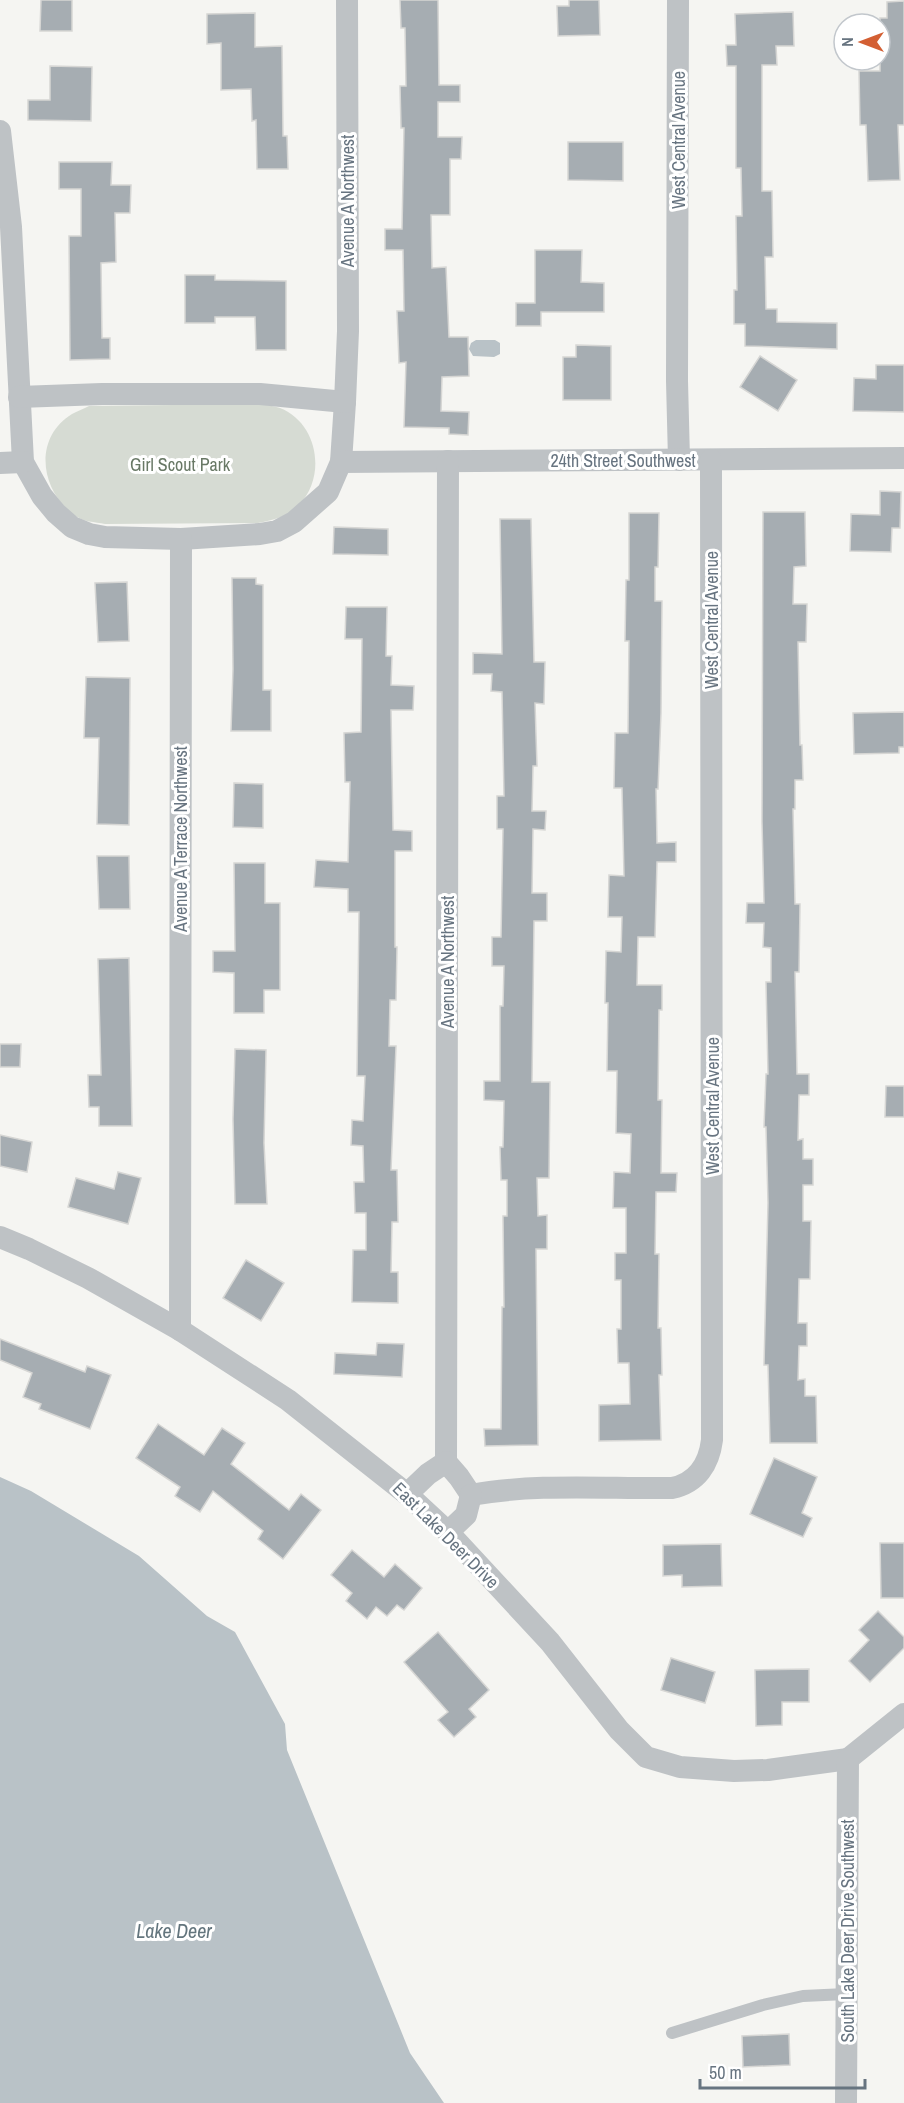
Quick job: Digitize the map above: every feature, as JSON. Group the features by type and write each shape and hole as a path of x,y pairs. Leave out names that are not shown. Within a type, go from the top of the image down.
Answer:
{"street":[{"name":"Avenue A Northwest","path":"181,539 277,531 294,522 328,492 341,462 348,331 347,0"},
{"name":"West Central Avenue","path":"678,0 677,381 679,460"},
{"path":"0,131 11,227 23,462 42,496 72,527 105,537 181,539"},
{"path":"19,397 102,394 260,394 345,402"},
{"name":"24th Street Southwest","path":"341,462 904,458"},
{"name":"West Central Avenue","path":"471,1495 531,1489 680,1487 702,1472 710,1455 712,1440 711,460"},
{"name":"Avenue A Northwest","path":"446,1462 448,461"},
{"path":"0,463 23,462"},
{"name":"Avenue A Terrace Northwest","path":"180,1330 181,539"},
{"name":"East Lake Deer Drive","path":"0,1237 88,1278 180,1330 288,1400 407,1494 448,1532 550,1642 619,1730 646,1757 680,1767 734,1771 768,1770 848,1759"},
{"path":"407,1494 428,1474 446,1462 471,1495 466,1515 448,1532"},
{"path":"848,1759 904,1714"},
{"name":"South Lake Deer Drive Southwest","path":"846,2103 848,1759"}],"lane":[{"path":"672,2033 803,1996 846,1995"}],"green space":[{"name":"Girl Scout Park","path":"262,404 280,408 293,415 303,425 314,451 315,466 308,493 299,505 290,512 269,521 105,524 93,522 74,515 54,492 48,478 47,450 51,436 59,424 72,414 89,406"}],"water":[{"path":"476,340 495,340 500,343 500,354 494,357 473,356 469,349 471,343"},
{"name":"Lake Deer","path":"0,1477 31,1491 139,1556 207,1616 235,1632 285,1724 287,1750 410,2053 444,2103 0,2103"}],"building":[{"path":"41,0 72,0 72,31 40,31"},
{"path":"400,0 438,0 439,85 460,85 460,102 438,102 438,137 462,137 461,159 450,159 450,215 431,215 432,268 446,267 449,337 468,337 469,376 442,377 441,411 469,412 468,435 449,434 449,428 404,427 406,362 399,363 397,311 404,311 403,250 385,250 385,229 402,229 404,128 401,128 400,86 406,86 405,28 401,28"},
{"path":"569,0 599,0 600,35 558,36 557,6 569,6"},
{"path":"904,1 904,125 898,125 900,180 868,181 866,125 860,125 859,72 892,72 892,12 887,12 887,2"},
{"path":"793,12 794,46 776,46 777,65 762,65 762,191 772,191 773,257 765,257 766,309 777,309 777,322 837,323 837,349 745,346 745,324 734,324 734,290 737,290 736,216 742,216 741,168 736,168 736,66 727,66 726,45 736,45 735,14"},
{"path":"255,13 255,47 282,46 283,136 287,136 288,169 257,169 256,120 252,121 251,89 221,90 221,43 207,44 207,14"},
{"path":"50,66 92,67 91,121 28,120 28,100 50,100"},
{"path":"568,142 623,142 623,181 568,180"},
{"path":"59,162 112,162 111,185 131,185 130,213 115,213 116,262 101,263 102,338 110,338 110,359 70,360 69,236 81,236 81,189 59,189"},
{"path":"535,250 582,250 581,282 604,283 604,312 541,312 541,326 516,326 516,303 535,303"},
{"path":"185,275 215,275 215,280 286,281 286,350 256,350 255,317 215,317 215,323 185,323"},
{"path":"576,345 611,346 611,400 563,400 563,357 576,357"},
{"path":"760,356 797,380 778,411 740,387"},
{"path":"876,365 904,365 904,412 853,411 854,378 876,379"},
{"path":"880,491 901,492 900,528 892,528 891,552 850,551 851,514 880,515"},
{"path":"763,512 805,512 806,566 794,567 793,604 807,604 806,642 798,642 803,780 795,780 795,809 793,809 795,904 800,904 799,972 795,972 797,1074 809,1074 809,1095 799,1095 798,1140 803,1139 803,1159 813,1159 813,1185 803,1185 803,1221 811,1221 810,1279 799,1279 798,1323 807,1323 807,1346 799,1346 798,1380 805,1379 805,1396 816,1396 817,1443 770,1443 768,1365 764,1365 768,1203 766,1127 764,1127 766,1074 768,1074 766,982 771,982 771,948 763,947 764,923 746,923 747,903 764,903"},
{"path":"629,513 659,513 658,567 655,567 655,601 662,601 661,713 658,789 656,789 657,843 676,842 676,862 657,862 655,937 638,937 637,985 662,985 662,1010 659,1010 658,1100 662,1100 661,1173 677,1173 676,1192 656,1192 655,1254 659,1254 658,1328 661,1328 662,1375 659,1375 661,1440 599,1441 599,1405 630,1404 629,1363 618,1363 617,1329 621,1329 621,1280 615,1280 615,1253 626,1253 626,1208 613,1208 614,1172 630,1173 631,1134 616,1133 617,1071 607,1071 608,1003 605,1003 606,951 621,952 622,917 608,917 609,875 624,876 622,788 614,788 615,733 628,733 629,641 625,641 626,580 629,580"},
{"path":"500,519 531,519 534,662 545,662 544,704 535,703 537,766 533,766 532,811 546,811 545,830 533,829 532,893 547,893 547,921 534,921 532,1082 550,1082 549,1178 537,1178 538,1216 547,1215 547,1249 536,1249 538,1445 485,1446 484,1429 501,1429 502,1307 504,1307 503,1216 507,1216 507,1180 501,1180 500,1147 503,1147 504,1101 484,1100 484,1081 500,1081 500,1006 503,1006 504,966 492,966 492,937 501,937 503,829 497,829 497,796 504,796 502,692 491,691 492,674 473,674 473,653 502,654"},
{"path":"334,527 388,529 388,555 333,554"},
{"path":"232,578 256,578 256,584 263,585 263,690 271,690 271,731 231,731"},
{"path":"127,582 129,641 98,642 95,583"},
{"path":"346,607 387,607 386,656 392,656 391,685 414,686 413,710 391,710 393,830 412,831 412,851 395,851 396,1000 390,1000 389,1046 396,1046 391,1170 397,1170 398,1222 392,1222 391,1272 398,1272 398,1303 352,1302 353,1250 366,1250 366,1213 355,1213 354,1182 364,1182 363,1146 351,1145 352,1120 363,1121 365,1076 357,1076 359,912 348,912 348,889 314,887 316,860 348,862 350,782 345,782 344,733 361,732 362,639 345,639"},
{"path":"86,677 130,678 129,825 97,824 99,738 84,738"},
{"path":"904,712 904,747 899,747 899,753 854,754 853,713"},
{"path":"234,783 263,784 263,828 233,827"},
{"path":"97,856 129,856 130,909 99,909"},
{"path":"234,863 265,863 265,903 280,903 280,990 264,990 264,1013 234,1013 234,973 213,972 213,951 235,951"},
{"path":"129,958 132,1126 99,1126 99,1107 89,1107 88,1075 101,1075 98,959"},
{"path":"0,1044 21,1044 20,1067 0,1067"},
{"path":"235,1049 266,1050 264,1143 267,1204 235,1204 233,1119"},
{"path":"886,1086 904,1086 904,1117 885,1117"},
{"path":"0,1135 32,1142 27,1172 0,1166"},
{"path":"118,1172 141,1178 128,1224 68,1207 76,1178 114,1189"},
{"path":"246,1260 284,1283 261,1321 223,1298"},
{"path":"0,1339 85,1372 87,1366 111,1375 90,1429 39,1409 41,1404 23,1397 32,1373 0,1360"},
{"path":"377,1343 404,1344 402,1377 334,1374 335,1353 376,1355"},
{"path":"158,1424 204,1455 222,1428 245,1443 231,1464 289,1510 301,1494 321,1510 283,1559 258,1539 263,1531 213,1491 200,1512 175,1496 180,1487 136,1458"},
{"path":"774,1458 817,1477 802,1513 812,1518 803,1537 750,1514"},
{"path":"880,1543 904,1543 904,1598 881,1598"},
{"path":"721,1544 722,1586 682,1587 682,1575 663,1576 663,1545"},
{"path":"352,1550 384,1577 395,1564 422,1588 404,1610 397,1605 387,1616 376,1607 367,1619 346,1601 352,1593 331,1575"},
{"path":"878,1611 904,1637 904,1648 870,1682 849,1661 869,1640 859,1630"},
{"path":"438,1632 489,1690 469,1709 476,1717 454,1737 438,1720 448,1712 404,1662"},
{"path":"671,1658 715,1672 705,1703 661,1690"},
{"path":"809,1669 809,1702 782,1702 782,1725 756,1726 755,1670"},
{"path":"789,2034 790,2065 743,2067 742,2036"}]}
